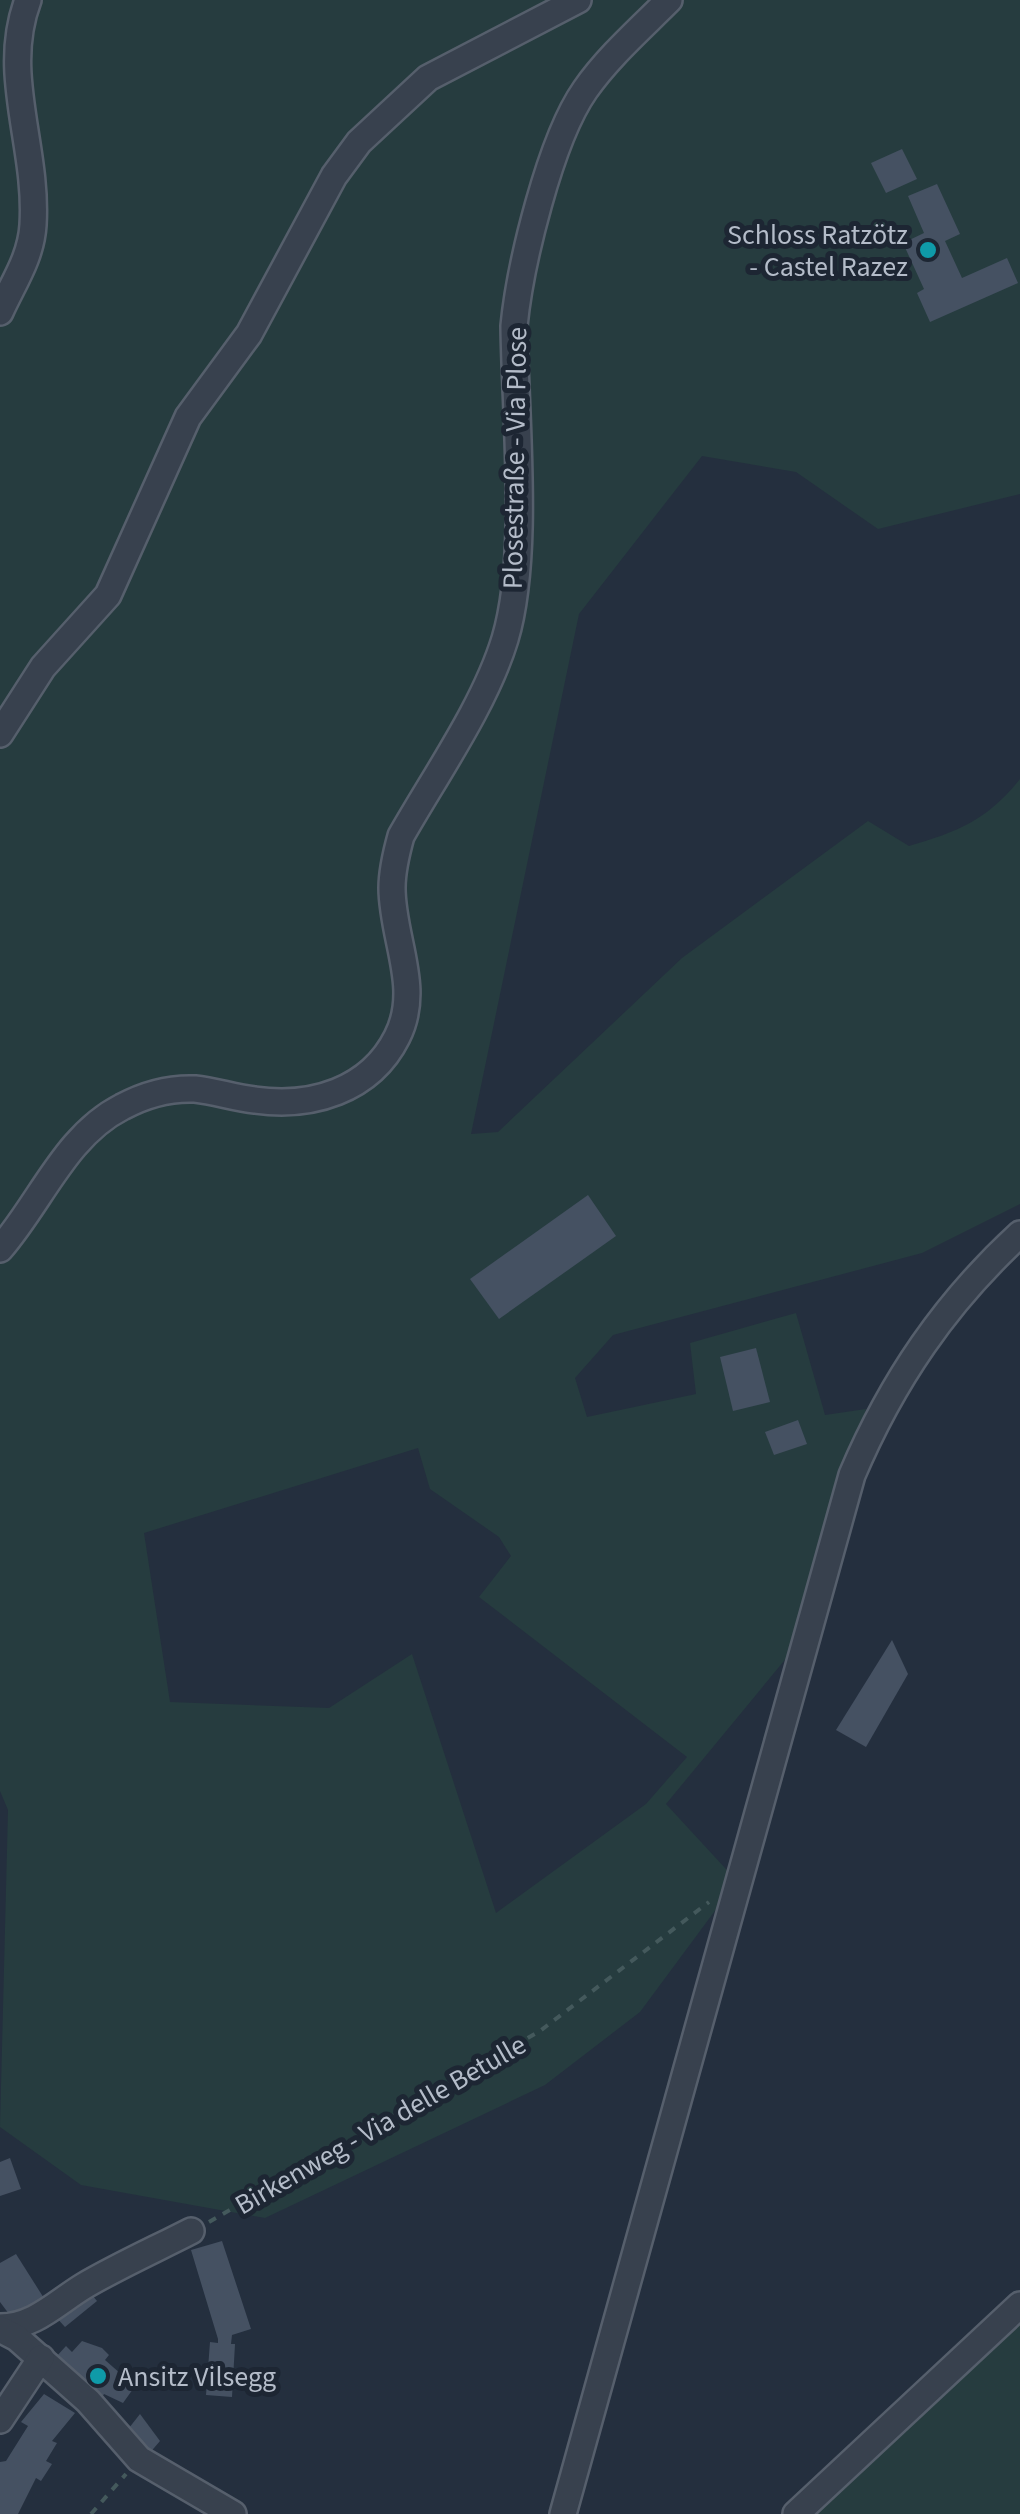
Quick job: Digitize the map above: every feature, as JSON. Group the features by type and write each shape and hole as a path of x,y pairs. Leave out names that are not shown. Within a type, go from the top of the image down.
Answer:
{"street":[{"path":"0,312 29,252 33,223 25,160 2,72 12,27 28,0"},
{"path":"0,734 43,667 108,595 188,417 248,334 334,176 359,142 428,78 578,0"},
{"name":"Plosestraße - Via Plose","path":"0,1249 79,1139 124,1106 170,1090 296,1103 330,1096 358,1082 398,1036 408,1000 392,890 394,862 402,836 490,675 505,640 516,587 514,326 518,284 560,142 583,92 669,0"},
{"path":"563,2514 852,1476 880,1410 946,1310 1020,1234"},
{"path":"0,2328 18,2327 35,2320 86,2285 191,2231"},
{"path":"796,2514 1020,2305"},
{"path":"0,2328 41,2358 88,2401 139,2459 233,2514"},
{"path":"0,2420 41,2358"}],"path":[{"name":"Birkenweg - Via delle Betulle","path":"191,2231 262,2194 540,2031 737,1880"},
{"path":"91,2514 139,2459"}],"green space":[{"path":"0,0 1020,0 1020,494 878,529 796,472 702,456 579,614 471,1134 498,1132 682,958 868,821 909,846 970,823 995,805 1020,779 1020,1204 922,1253 613,1335 575,1378 587,1417 696,1394 690,1343 796,1313 825,1415 866,1409 826,1610 666,1804 737,1881 640,2012 545,2085 265,2218 81,2185 0,2127 8,1810 0,1791","holes":["418,1448 430,1489 499,1537 511,1556 479,1597 687,1757 646,1804 496,1913 412,1654 329,1708 170,1702 144,1533"]},
{"path":"1020,2318 1020,2514 811,2514"}],"building":[{"path":"902,149 917,179 886,193 871,163"},
{"name":"Schloss Ratzötz - Castel Razez","path":"937,184 960,234 945,241 962,278 1007,258 1018,283 930,322 917,293 924,289 903,243 924,233 908,196"},
{"path":"588,1195 616,1236 499,1319 470,1279"},
{"path":"756,1348 770,1402 733,1411 720,1357"},
{"path":"798,1420 807,1444 774,1455 765,1432"},
{"path":"892,1640 908,1674 866,1747 836,1730"},
{"path":"10,2158 21,2189 0,2196 0,2162"},
{"path":"222,2241 251,2329 232,2335 232,2397 206,2395 210,2342 218,2343 218,2339 191,2250"},
{"path":"16,2254 47,2303 15,2322 0,2302 0,2263"},
{"path":"87,2289 97,2301 65,2327 55,2316"},
{"name":"Ansitz Vilsegg","path":"82,2341 102,2348 109,2355 105,2360 121,2374 118,2378 133,2389 123,2403 104,2394 101,2399 56,2357 66,2346 72,2352"},
{"path":"44,2394 75,2413 52,2441 57,2443 46,2461 52,2464 41,2481 36,2478 18,2514 0,2514 0,2462 6,2461 28,2426 21,2422"},
{"path":"140,2414 160,2441 148,2455 129,2428"}],"place":[{"name":"Schloss Ratzötz - Castel Razez","path":"928,250"},
{"name":"Ansitz Vilsegg","path":"98,2376"}]}
